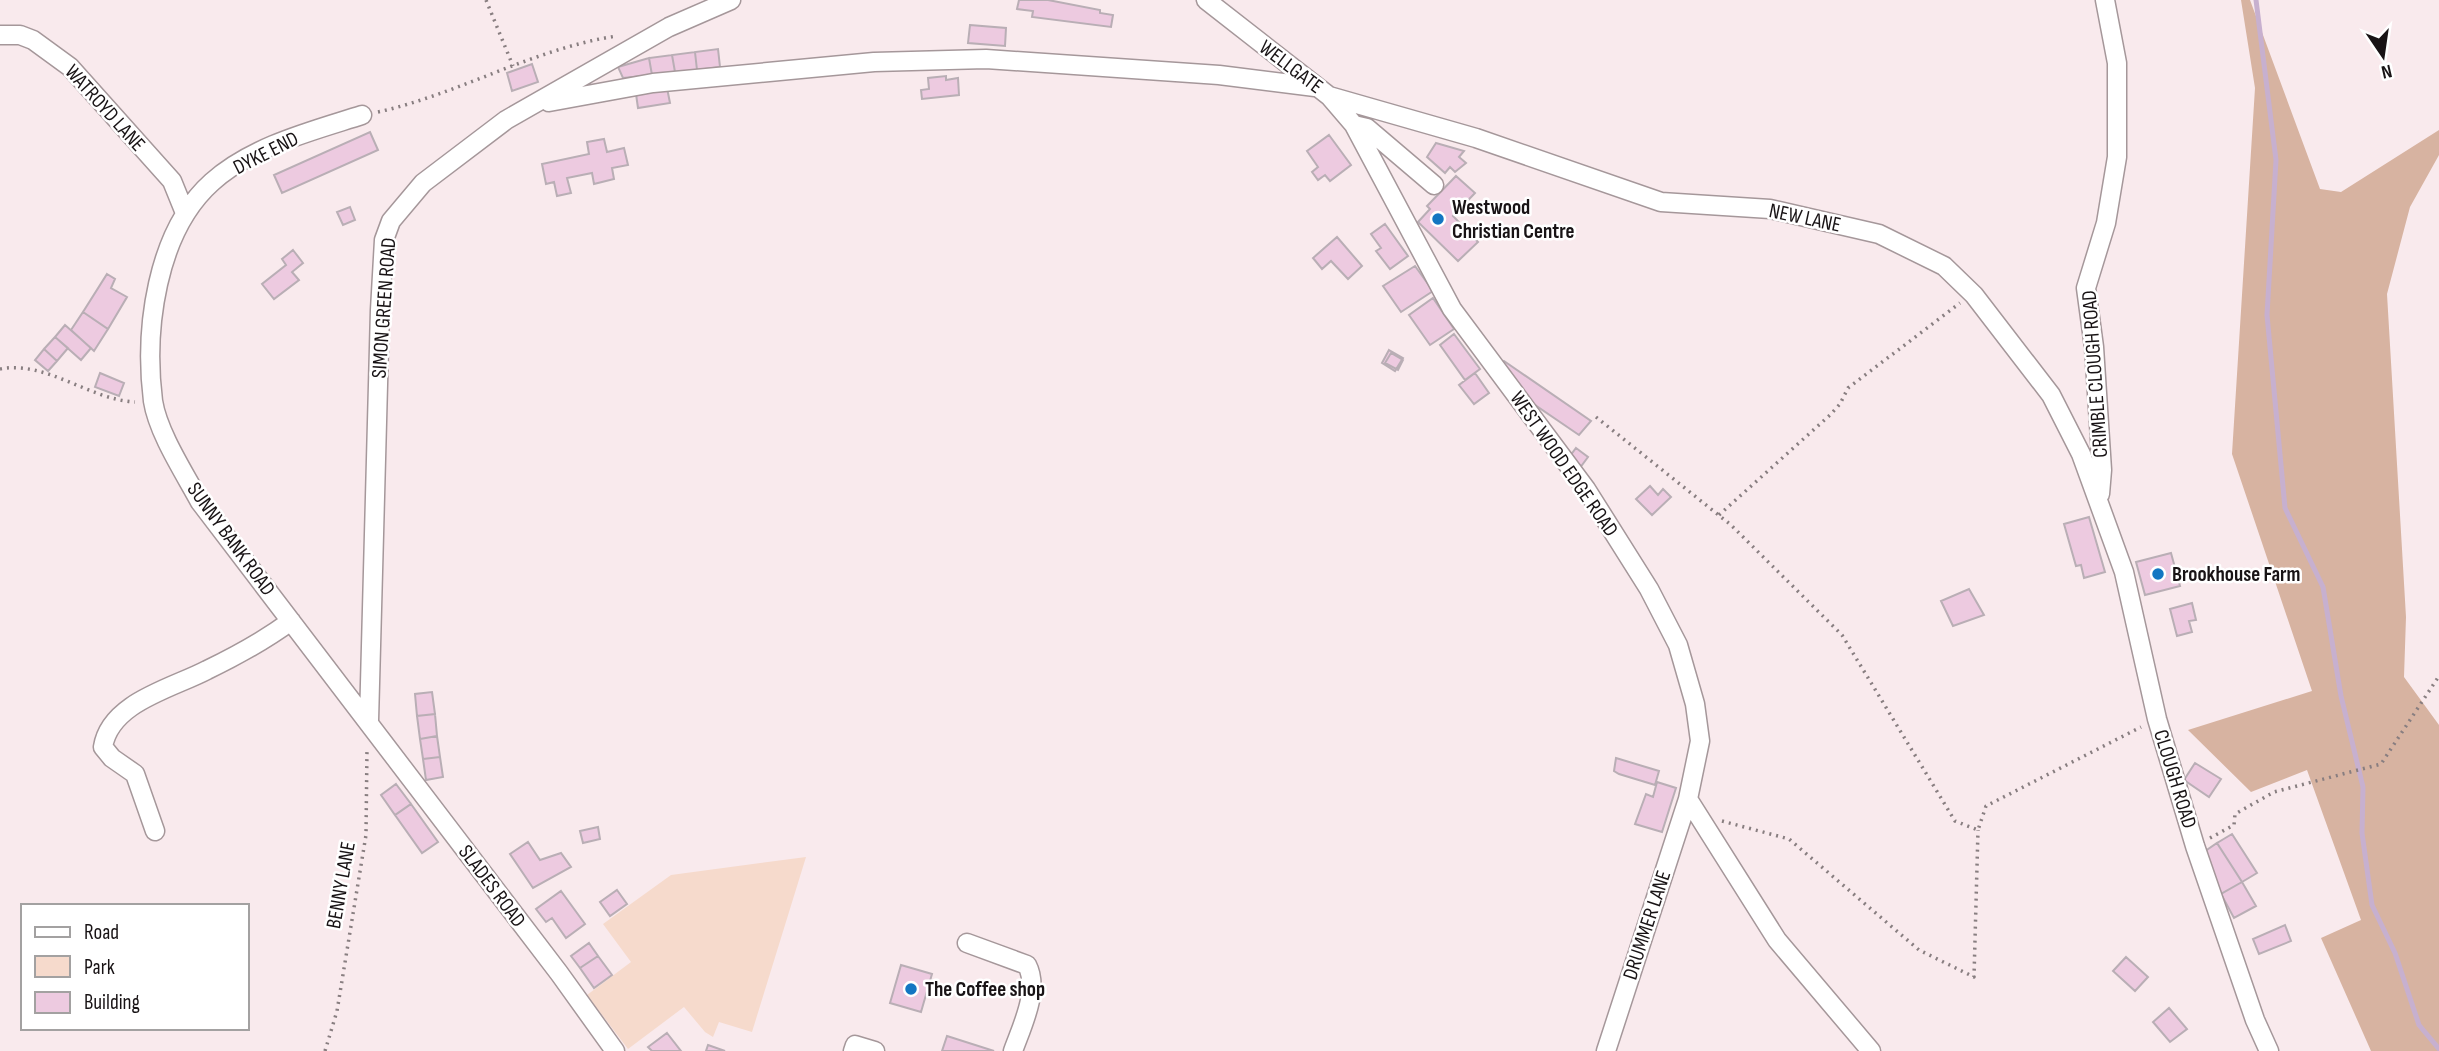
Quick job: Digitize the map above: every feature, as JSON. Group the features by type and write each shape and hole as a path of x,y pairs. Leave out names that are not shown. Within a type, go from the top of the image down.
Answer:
{"street":[{"name":"SIMON GREEN ROAD","path":"369,721 380,310 384,240 391,220 423,183 491,130 669,27 731,0"},
{"name":"WELLGATE","path":"1206,0 1324,92 1387,115"},
{"name":"CRIMBLE CLOUGH ROAD","path":"2099,501 2102,470 2094,347 2086,288 2106,223 2117,157 2117,63 2105,0"},
{"name":"WATROYD LANE","path":"0,36 20,35 33,40 69,67 172,181 185,213"},
{"path":"531,106 653,83 874,62 986,59 1219,75 1324,92"},
{"name":"WEST WOOD EDGE ROAD","path":"1324,92 1354,125 1452,309 1586,489 1649,589 1678,645 1695,704 1700,741 1688,799"},
{"name":"DYKE END","path":"185,213 212,182 252,156 307,132 362,115"},
{"name":"NEW LANE","path":"1387,115 1476,138 1661,202 1770,209 1879,234 1944,266 1974,295 2051,395 2081,454 2099,501"},
{"path":"1354,125 1367,128 1434,185"},
{"name":"SUNNY BANK ROAD","path":"185,213 161,262 152,332 153,403 171,447 200,502 369,721"},
{"name":"CLOUGH ROAD","path":"2099,501 2124,572 2157,719 2198,856 2255,1020 2269,1051"},
{"path":"155,831 135,774 112,758 103,747 105,735 127,710 140,701 207,671 291,621"},
{"name":"SLADES ROAD","path":"369,721 614,1051"},
{"path":"1688,799 1777,940 1871,1051"},
{"name":"DRUMMER LANE","path":"1606,1051 1688,799"},
{"path":"967,943 1027,965 1032,975 1031,993 1013,1051"},
{"path":"853,1051 855,1045 875,1051"}],"path":[{"path":"486,0 513,66"},
{"path":"362,115 413,104 513,66 618,35"},
{"path":"1719,515 1835,409 1848,388 1925,328 1940,321 1957,304 1974,295"},
{"path":"0,369 16,366 90,389 116,401 153,403"},
{"path":"1595,417 1731,524 1842,635 1955,821 1978,830"},
{"path":"2227,829 2234,825 2235,814 2274,792 2381,764 2439,677"},
{"path":"1688,799 1709,818 1789,839 1919,950 1974,977 1978,830 1986,806 2157,719"},
{"name":"BENNY LANE","path":"325,1051 337,1011 366,835 369,721"}],"green space":[{"path":"806,857 752,1032 719,1022 713,1037 705,1032 684,1007 628,1049 587,995 631,962 603,924 671,875"}],"shaded area":[{"path":"2241,0 2250,0 2320,189 2341,192 2439,130 2439,155 2410,207 2387,294 2406,617 2404,677 2439,725 2439,1051 2371,1051 2321,938 2361,920 2307,770 2251,792 2188,730 2312,691 2232,454 2255,88"}],"building":[{"path":"1019,0 1048,0 1100,10 1100,13 1113,15 1111,27 1032,17 1033,11 1017,9"},
{"path":"970,25 1006,28 1005,46 968,43"},
{"path":"718,49 720,67 697,70 695,52"},
{"path":"695,52 697,70 675,72 672,55"},
{"path":"672,55 675,72 652,75 649,58"},
{"path":"649,58 652,75 623,78 618,67"},
{"path":"532,64 538,82 512,91 507,73"},
{"path":"946,76 946,80 958,78 959,95 922,99 921,90 929,89 928,78"},
{"path":"667,88 670,103 638,108 636,94"},
{"path":"370,132 378,150 282,193 274,175"},
{"path":"1329,135 1351,165 1330,181 1325,175 1318,180 1312,172 1318,167 1307,151"},
{"path":"604,139 607,152 624,148 628,165 612,168 614,179 594,184 592,173 567,178 571,193 557,196 554,182 546,184 542,164 589,154 587,142"},
{"path":"1436,143 1464,151 1459,157 1466,163 1455,172 1450,167 1445,173 1427,157"},
{"name":"Westwood Christian Centre","path":"1456,176 1475,193 1453,216 1478,242 1458,261 1418,222 1430,209 1427,206"},
{"path":"350,207 355,220 343,225 337,212"},
{"path":"1385,224 1408,256 1390,269 1376,251 1381,248 1371,234"},
{"path":"1337,237 1362,266 1348,279 1331,261 1322,269 1313,258"},
{"path":"293,250 303,263 292,272 299,280 274,299 262,284 286,265 282,259"},
{"path":"1415,266 1433,291 1401,312 1383,286"},
{"path":"107,274 115,279 111,288 127,297 108,329 83,312"},
{"path":"1433,298 1454,329 1430,345 1409,315"},
{"path":"83,312 108,329 94,351 71,330"},
{"path":"65,325 91,348 81,360 55,337"},
{"path":"1454,334 1480,369 1465,380 1440,345"},
{"path":"55,337 68,348 57,361 44,349"},
{"path":"44,349 57,361 48,371 35,360"},
{"path":"1389,350 1403,358 1395,371 1382,363"},
{"path":"1391,353 1403,360 1398,370 1385,363"},
{"path":"1504,361 1591,421 1579,435 1513,390 1497,369"},
{"path":"100,373 124,383 119,396 95,387"},
{"path":"1475,373 1489,393 1474,404 1459,385"},
{"path":"1576,448 1588,457 1579,469 1567,460"},
{"path":"1650,486 1658,495 1663,489 1671,497 1652,515 1636,499"},
{"path":"2089,517 2105,572 2084,578 2081,565 2076,566 2064,524"},
{"name":"Brookhouse Farm","path":"2171,553 2180,586 2145,595 2136,562"},
{"path":"1969,589 1984,615 1953,626 1941,601"},
{"path":"2192,603 2196,620 2189,621 2192,632 2177,636 2170,609"},
{"path":"432,692 435,714 417,716 415,694"},
{"path":"435,714 437,736 420,739 417,716"},
{"path":"437,736 440,757 423,759 420,739"},
{"path":"440,757 443,777 426,780 423,759"},
{"path":"1616,758 1659,771 1655,785 1614,771"},
{"path":"2195,763 2221,779 2209,797 2184,780"},
{"path":"1657,782 1676,788 1662,832 1635,824 1646,794 1653,797"},
{"path":"396,784 411,804 395,815 381,795"},
{"path":"411,804 438,842 422,853 395,815"},
{"path":"598,827 600,839 583,843 580,831"},
{"path":"2232,834 2257,873 2242,882 2217,843"},
{"path":"528,842 540,860 561,853 571,867 533,888 510,854"},
{"path":"2217,843 2242,882 2221,894 2198,856"},
{"path":"2242,882 2256,906 2234,918 2221,894"},
{"path":"617,890 627,904 610,916 600,902"},
{"path":"561,891 585,924 566,938 552,918 546,922 536,909"},
{"path":"2285,925 2291,941 2259,954 2253,939"},
{"path":"589,943 598,956 580,968 571,956"},
{"path":"598,956 612,975 594,988 580,968"},
{"path":"2126,957 2148,977 2135,991 2113,971"},
{"name":"The Coffee shop","path":"901,965 932,974 921,1012 890,1003"},
{"path":"2169,1008 2187,1029 2170,1042 2153,1022"},
{"path":"667,1033 681,1051 652,1051 648,1047"},
{"path":"947,1036 994,1051 942,1051"},
{"path":"708,1045 725,1051 706,1051"}],"waterway":[{"path":"2256,0 2276,160 2267,315 2285,508 2323,587 2341,696 2363,787 2362,833 2372,905 2395,953 2419,1025 2439,1049"}],"place":[{"name":"Westwood Christian Centre","path":"1438,219"},
{"name":"Brookhouse Farm","path":"2158,574"},
{"name":"The Coffee shop","path":"911,989"}]}
